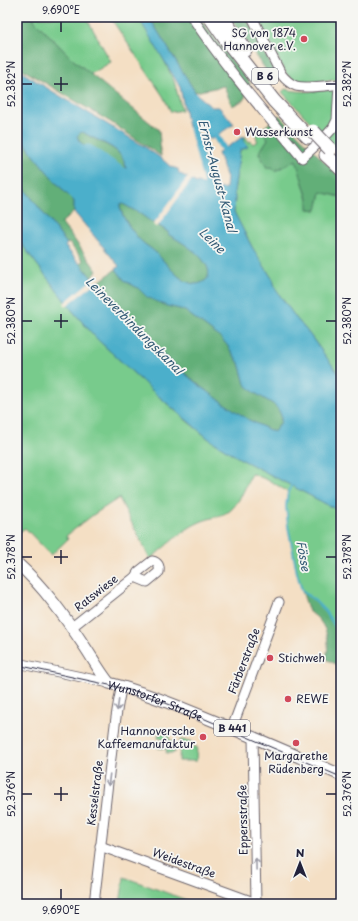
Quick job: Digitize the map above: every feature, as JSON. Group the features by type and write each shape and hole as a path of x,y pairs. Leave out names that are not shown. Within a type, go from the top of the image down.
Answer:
{"highway":[{"name":"B 6","path":"210,17 226,40 274,101 328,152 341,169"},
{"name":"B 6","path":"222,17 234,36 279,96 310,134"},
{"name":"B 6","path":"328,152 341,158"}],"main road":[{"name":"Wunstorfer Straße","path":"18,565 45,592 72,628 109,683 159,698 341,775"}],"street":[{"path":"192,17 206,38 302,158 323,139 337,120 340,84 304,87 296,86 286,80 281,74 252,17"},
{"name":"Ratswiese","path":"72,628 135,577"},
{"name":"Färberstraße","path":"232,728 279,602"},
{"path":"17,663 109,683"},
{"name":"Kesselstraße","path":"94,904 115,724 122,686"},
{"name":"Eppersstraße","path":"253,737 258,903"},
{"name":"Weidestraße","path":"100,846 258,903"}],"green space":[{"path":"17,17 34,17 34,20 71,58 159,130 161,156 112,123 17,66"},
{"path":"34,17 86,17 111,62 91,74 71,58 34,20"},
{"path":"110,17 138,17 162,56 174,81 182,110 171,112 163,96"},
{"path":"149,17 199,17 250,83 244,100 232,106 224,86 195,92"},
{"path":"229,17 246,17 278,78 273,80"},
{"name":"SG von 1874 Hannover e.V.","path":"258,17 341,17 341,80 301,82 288,76 281,65"},
{"path":"285,89 306,91 341,89 341,153 282,92"},
{"path":"279,115 341,178 341,197 321,192 317,210 308,209 308,199 296,160 275,171 272,167 267,168 259,153 268,139 262,129"},
{"path":"262,129 268,139 259,153 267,167 296,159 308,200 309,209 317,210 321,192 341,197 341,377 276,290 273,280 252,247 234,212 234,192 240,150 244,138 245,136 249,142 251,141 253,144 258,141 255,134"},
{"path":"80,132 83,132 117,151 122,156 126,171 114,169 94,155 79,141 77,136"},
{"path":"17,133 50,175 74,201 74,212 61,223 97,271 91,278 80,263 83,260 69,243 67,244 17,179"},
{"path":"120,204 123,204 139,213 195,252 201,258 209,271 207,279 195,284 189,283 178,276 135,234 124,218"},
{"path":"17,238 71,309 97,339 187,421 209,439 239,458 341,512 341,640 336,628 314,600 302,591 288,526 286,506 288,492 272,482 253,474 251,474 235,506 231,510 194,525 180,534 150,559 119,498 93,515 66,536 68,539 51,555 25,528 17,534"},
{"path":"116,269 125,281 138,288 147,297 167,306 185,311 221,338 239,363 245,384 278,409 281,415 281,422 274,432 244,417 195,382 165,356 122,314 96,284"},
{"path":"302,591 325,611 336,628 341,640 341,667 326,659 328,643 327,634 317,617 309,612"},
{"path":"159,733 169,734 169,740 175,741 174,753 166,753 167,749 158,748 159,744 162,744 163,739 158,738"},
{"path":"180,740 191,741 191,747 197,747 196,761 179,761"},
{"path":"124,877 197,904 120,904"}],"water":[{"path":"138,17 149,17 195,92 211,107 219,107 234,124 210,140 199,123 188,127 180,87"},
{"name":"Leineverbindungskanal","path":"17,69 142,145 171,167 178,169 179,173 196,183 198,182 204,185 204,178 208,177 214,187 219,189 226,188 227,178 218,153 244,136 243,140 248,147 240,150 234,192 234,212 252,247 273,280 276,290 341,377 341,512 239,458 209,439 156,394 97,339 71,309 17,238 17,179 67,244 65,246 111,303 165,357 195,382 249,420 274,432 281,422 281,415 278,409 245,384 239,363 221,338 185,311 167,306 147,297 138,288 125,281 116,269 119,266 74,212 74,201 50,175 17,133","holes":["83,132 117,151 122,156 126,171 114,169 94,155 79,141 77,136","120,204 123,204 158,225 168,232 169,235 195,252 201,258 209,271 207,279 195,284 189,283 178,276 135,234 124,218"]}],"pier":[{"path":"188,177 193,178 157,227 153,225"},
{"path":"94,278 97,282 66,306 64,303"}],"waterway":[{"name":"Ernst-August-Kanal","path":"190,117 208,187"},
{"name":"Ernst-August-Kanal","path":"211,128 228,157"},
{"name":"Leine","path":"88,151 128,178"},
{"name":"Fösse","path":"292,484 288,492 286,506 288,526 302,591 325,611 336,628 341,640"}],"tram line":[{"path":"17,665 137,692 198,716 341,777"}],"place":[{"name":"SG von 1874 Hannover e.V.","path":"304,39"},
{"name":"Wasserkunst","path":"237,132"},
{"name":"Stichweh","path":"270,658"},
{"name":"REWE","path":"288,699"},
{"name":"Hannoversche Kaffeemanufaktur","path":"203,737"},
{"name":"Margarethe Rüdenberg","path":"296,743"}]}
